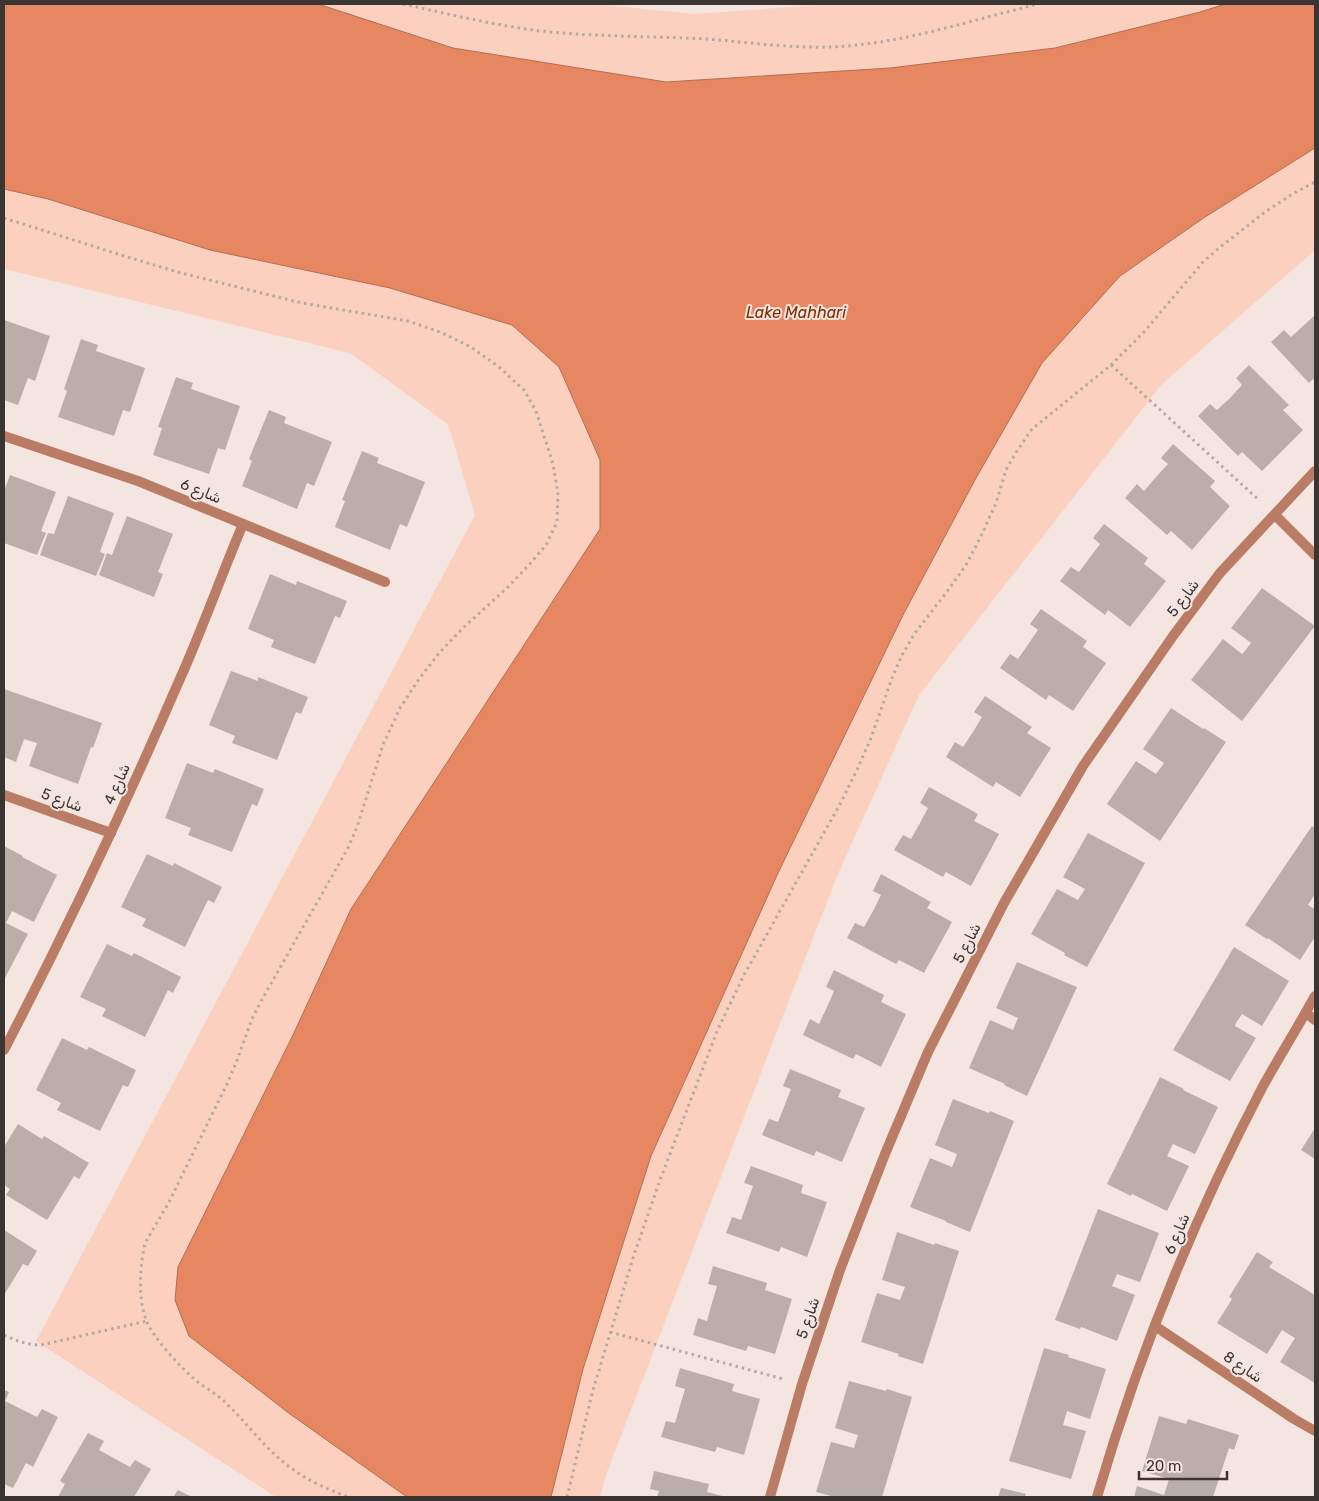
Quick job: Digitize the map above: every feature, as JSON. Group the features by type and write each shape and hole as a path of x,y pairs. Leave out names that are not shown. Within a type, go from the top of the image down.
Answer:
{"street":[{"name":"شارع 6","path":"4,436 138,480 385,582"},
{"name":"شارع 5","path":"770,1497 802,1384 840,1270 885,1154 928,1052 1004,903 1088,758 1173,636 1220,573 1315,470"},
{"path":"1275,514 1315,555"},
{"name":"شارع 4","path":"4,1050 111,833 180,680 242,524"},
{"name":"شارع 5","path":"4,795 111,833"},
{"name":"شارع 6","path":"1098,1497 1113,1444 1155,1326 1188,1245 1226,1161 1263,1087 1315,996"},
{"path":"1306,1013 1315,1020"},
{"name":"شارع 8","path":"1155,1326 1315,1431"}],"path":[{"path":"403,4 540,31 633,38 679,38 818,47 856,46 894,40 1039,4"},
{"path":"567,1497 593,1390 634,1255 660,1180 718,1029 744,975 839,806 856,772 871,738 902,655 915,633 966,565 986,527 1006,470 1022,441 1042,420 1111,365 1144,332 1208,257 1265,212 1315,182"},
{"path":"4,218 121,255 224,284 302,302 408,321 440,332 471,347 499,367 524,390 536,412 553,464 558,494 557,522 546,545 506,588 440,652 400,708 376,764 357,827 348,848 260,1003 227,1084 168,1204 146,1243 141,1271 142,1305 156,1339 192,1377 225,1402 278,1458 311,1481 348,1497"},
{"path":"1111,365 1275,514"},
{"path":"4,1335 22,1343 41,1345 147,1321"},
{"path":"610,1332 802,1384"}],"shaded area":[{"path":"318,4 595,4 694,14 832,4 1225,4 1055,48 890,68 666,82 453,48"},
{"path":"1315,148 1315,250 1162,384 919,695 837,876 607,1472 600,1497 551,1497 583,1369 651,1156 778,873 903,615 976,478 1042,363 1120,276 1205,217"},
{"path":"4,189 48,199 210,250 390,288 512,325 559,367 600,461 600,529 351,909 293,1035 290,1414 407,1497 276,1497 36,1341 475,515 448,424 350,353 4,269"}],"water":[{"name":"Lake Mahhari","path":"4,4 318,4 453,48 666,82 890,68 1055,48 1225,4 1315,4 1315,148 1205,217 1120,276 1042,363 976,478 903,615 778,873 651,1156 583,1369 551,1497 407,1497 290,1414 189,1336 175,1300 178,1267 293,1035 351,909 600,529 600,460 559,367 512,325 390,288 210,250 48,199 4,189"}],"building":[{"path":"1315,315 1315,382 1313,379 1309,383 1271,342 1284,330 1291,337"},
{"path":"4,320 50,336 35,381 28,378 18,405 4,400"},
{"path":"81,339 98,345 96,351 145,368 130,412 123,410 114,436 58,417 67,391 64,389"},
{"path":"1249,365 1289,405 1283,410 1303,430 1262,471 1242,452 1238,456 1198,416 1210,404 1217,410 1230,398 1242,385 1236,378"},
{"path":"176,377 193,383 191,389 240,406 225,450 218,448 209,474 153,455 162,428 158,427"},
{"path":"269,410 286,417 284,423 332,442 314,486 307,483 297,509 242,486 252,461 249,459"},
{"path":"1173,444 1215,481 1210,487 1230,506 1192,550 1171,531 1167,535 1125,498 1137,484 1144,491 1168,464 1161,458"},
{"path":"362,451 379,458 377,463 425,482 407,527 400,524 390,550 335,527 345,501 342,500"},
{"path":"10,475 56,492 41,531 46,533 37,555 4,543 4,491"},
{"path":"68,496 114,513 100,552 105,554 96,576 40,555 48,533 54,534"},
{"path":"127,516 173,534 158,572 163,574 154,597 99,575 107,553 112,555"},
{"path":"1104,524 1148,558 1144,564 1166,581 1130,627 1108,610 1105,615 1060,581 1071,567 1079,572 1100,544 1093,538"},
{"path":"270,574 296,585 297,581 347,601 340,618 335,616 315,664 271,647 274,640 248,629"},
{"path":"1262,588 1315,626 1242,721 1191,680 1223,639 1242,654 1245,651 1251,643 1231,628"},
{"path":"1041,609 1087,641 1083,647 1106,663 1073,711 1049,695 1046,700 1000,668 1010,654 1018,659 1038,630 1030,624"},
{"path":"231,671 258,681 258,677 308,697 301,714 296,712 277,760 232,743 235,736 209,725"},
{"path":"4,689 102,723 78,784 29,766 37,743 24,739 16,762 4,757"},
{"path":"985,696 1032,727 1027,733 1051,748 1020,797 996,782 993,787 946,757 955,742 963,747 973,732 982,717 974,712"},
{"path":"1171,708 1226,742 1160,841 1107,804 1136,761 1156,774 1164,763 1143,749"},
{"path":"187,763 213,773 215,769 264,789 257,806 252,804 232,852 188,835 191,828 165,818"},
{"path":"929,787 978,814 974,821 999,834 971,886 946,872 943,877 894,850 903,835 911,839 920,823 928,808 920,803"},
{"path":"1312,826 1315,828 1315,894 1308,905 1315,909 1315,937 1300,960 1245,925"},
{"path":"1088,833 1145,863 1087,967 1031,934 1057,889 1078,900 1085,889 1063,877"},
{"path":"4,846 57,875 34,922 12,911 6,923 28,934 5,978 4,977"},
{"path":"147,854 173,866 174,863 222,887 214,903 208,900 185,947 142,926 146,919 121,907"},
{"path":"881,874 931,902 927,908 952,922 924,973 899,960 896,964 847,938 855,923 864,927 873,911 881,895 873,891"},
{"path":"107,944 132,956 134,953 181,977 173,993 168,990 145,1037 102,1016 106,1009 80,997"},
{"path":"1234,947 1289,981 1262,1026 1242,1014 1236,1023 1235,1026 1256,1038 1230,1081 1173,1050"},
{"path":"1017,962 1077,987 1027,1096 969,1068 990,1020 1013,1030 1018,1018 996,1008"},
{"path":"834,970 884,995 881,1002 906,1014 881,1067 856,1054 853,1059 803,1035 810,1019 819,1024 834,991 826,987"},
{"path":"62,1038 87,1050 89,1047 136,1070 128,1087 123,1085 100,1131 57,1110 61,1103 36,1090"},
{"path":"790,1069 841,1090 838,1097 865,1108 842,1162 816,1151 814,1156 762,1135 769,1119 778,1122 791,1089 783,1086"},
{"path":"1160,1077 1218,1107 1195,1154 1173,1144 1167,1156 1189,1166 1167,1211 1107,1184"},
{"path":"953,1099 1014,1121 970,1232 910,1207 930,1158 952,1167 955,1160 957,1154 935,1145"},
{"path":"18,1124 42,1139 44,1136 89,1163 79,1179 74,1176 47,1220 6,1195 10,1189 4,1185 4,1147"},
{"path":"1315,1128 1315,1159 1301,1150"},
{"path":"751,1166 803,1185 801,1193 827,1202 807,1257 781,1247 779,1252 726,1233 732,1217 741,1220 753,1186 744,1183"},
{"path":"1098,1209 1159,1233 1140,1282 1117,1274 1112,1286 1135,1295 1117,1341 1081,1327 1080,1329 1055,1320"},
{"path":"4,1230 37,1251 28,1266 23,1264 4,1295"},
{"path":"897,1232 934,1245 935,1243 959,1251 923,1364 861,1342 877,1293 900,1300 905,1287 882,1280"},
{"path":"1257,1252 1273,1262 1269,1267 1315,1295 1315,1383 1280,1362 1295,1338 1282,1330 1267,1354 1217,1323 1232,1299 1229,1297"},
{"path":"713,1266 767,1283 765,1290 792,1299 775,1354 748,1346 746,1351 693,1335 698,1318 707,1321 717,1286 708,1284"},
{"path":"1044,1348 1106,1369 1090,1419 1067,1411 1063,1425 1086,1431 1071,1479 1009,1461"},
{"path":"680,1368 734,1384 732,1391 760,1399 744,1455 717,1447 715,1452 661,1437 666,1421 675,1423 685,1389 675,1386"},
{"path":"849,1381 886,1391 887,1389 912,1397 882,1497 835,1497 816,1492 831,1442 854,1448 858,1435 835,1428"},
{"path":"4,1390 9,1392 5,1401 37,1417 42,1409 58,1417 33,1467 26,1463 13,1488 4,1484"},
{"path":"1159,1416 1186,1424 1188,1419 1239,1435 1234,1450 1229,1448 1213,1497 1134,1497 1137,1486 1164,1495 1169,1479 1142,1471"},
{"path":"88,1433 104,1441 99,1450 130,1467 135,1460 151,1469 134,1497 58,1497 65,1484 60,1481"},
{"path":"654,1471 709,1484 707,1492 726,1497 657,1497 659,1491 650,1489"},
{"path":"1001,1488 1026,1494 1025,1496 1029,1497 998,1497"},
{"path":"178,1490 192,1497 173,1497"}]}
